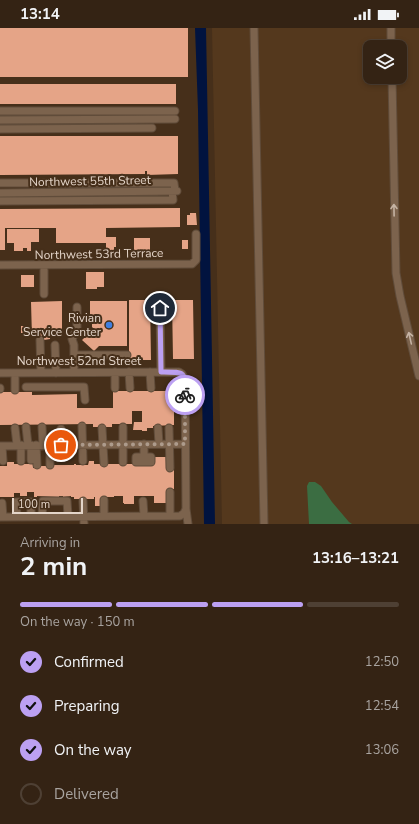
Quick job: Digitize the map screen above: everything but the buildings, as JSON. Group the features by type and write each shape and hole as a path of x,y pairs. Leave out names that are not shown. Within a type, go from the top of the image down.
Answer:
{"street":[{"path":"254,28 264,524"},
{"path":"391,28 391,40"},
{"path":"392,84 396,273 419,376"},
{"path":"0,111 175,111"},
{"path":"0,120 175,119"},
{"path":"0,129 152,128"},
{"path":"0,183 174,183 175,191 173,200 0,201"},
{"name":"Northwest 55th Street","path":"0,192 175,191"},
{"name":"Northwest 53rd Terrace","path":"0,266 192,264 196,260 196,234"},
{"path":"44,265 44,294"},
{"path":"74,372 74,345 72,339 77,329 77,307"},
{"path":"160,308 161,372"},
{"path":"40,340 41,373"},
{"path":"55,345 56,373"},
{"path":"74,356 127,356"},
{"path":"115,372 116,388"},
{"path":"129,372 130,388"},
{"path":"150,372 151,388"},
{"name":"Northwest 52nd Street","path":"0,373 179,372 182,374 184,379 185,444"},
{"path":"15,373 15,390"},
{"path":"26,373 26,388 84,387 85,400"},
{"path":"82,426 83,461"},
{"path":"26,427 37,465"},
{"path":"21,461 42,427"},
{"path":"123,427 123,462"},
{"path":"15,428 50,465"},
{"path":"102,428 104,463"},
{"path":"158,428 159,444"},
{"path":"169,428 170,468"},
{"path":"61,429 61,445"},
{"path":"144,444 144,456"},
{"path":"3,461 1,445 185,444 185,511 188,524"},
{"path":"31,460 32,445"},
{"path":"170,492 170,516"},
{"path":"104,500 104,516"},
{"path":"143,500 144,516"},
{"path":"44,519 42,501 66,501 68,516"},
{"path":"83,501 84,520"},
{"path":"17,517 16,502 31,502 31,517"},
{"path":"2,503 2,517 31,517 44,519 68,516 84,520 104,516 180,516 185,511"},
{"path":"122,516 122,524"},
{"path":"161,516 161,524"}],"shaded area":[{"path":"212,28 419,28 419,524 222,524"}],"green space":[{"path":"309,482 315,482 321,486 332,502 352,524 309,524 307,486"}],"water":[{"path":"195,28 206,28 215,524 204,524 198,110"}],"way so far":[{"path":"61,445 185,444 185,395"}],"place":[{"name":"Rivian Service Center","path":"109,325"}],"route":[{"path":"160,308 161,372 179,372 182,374 184,379 185,395"}]}
